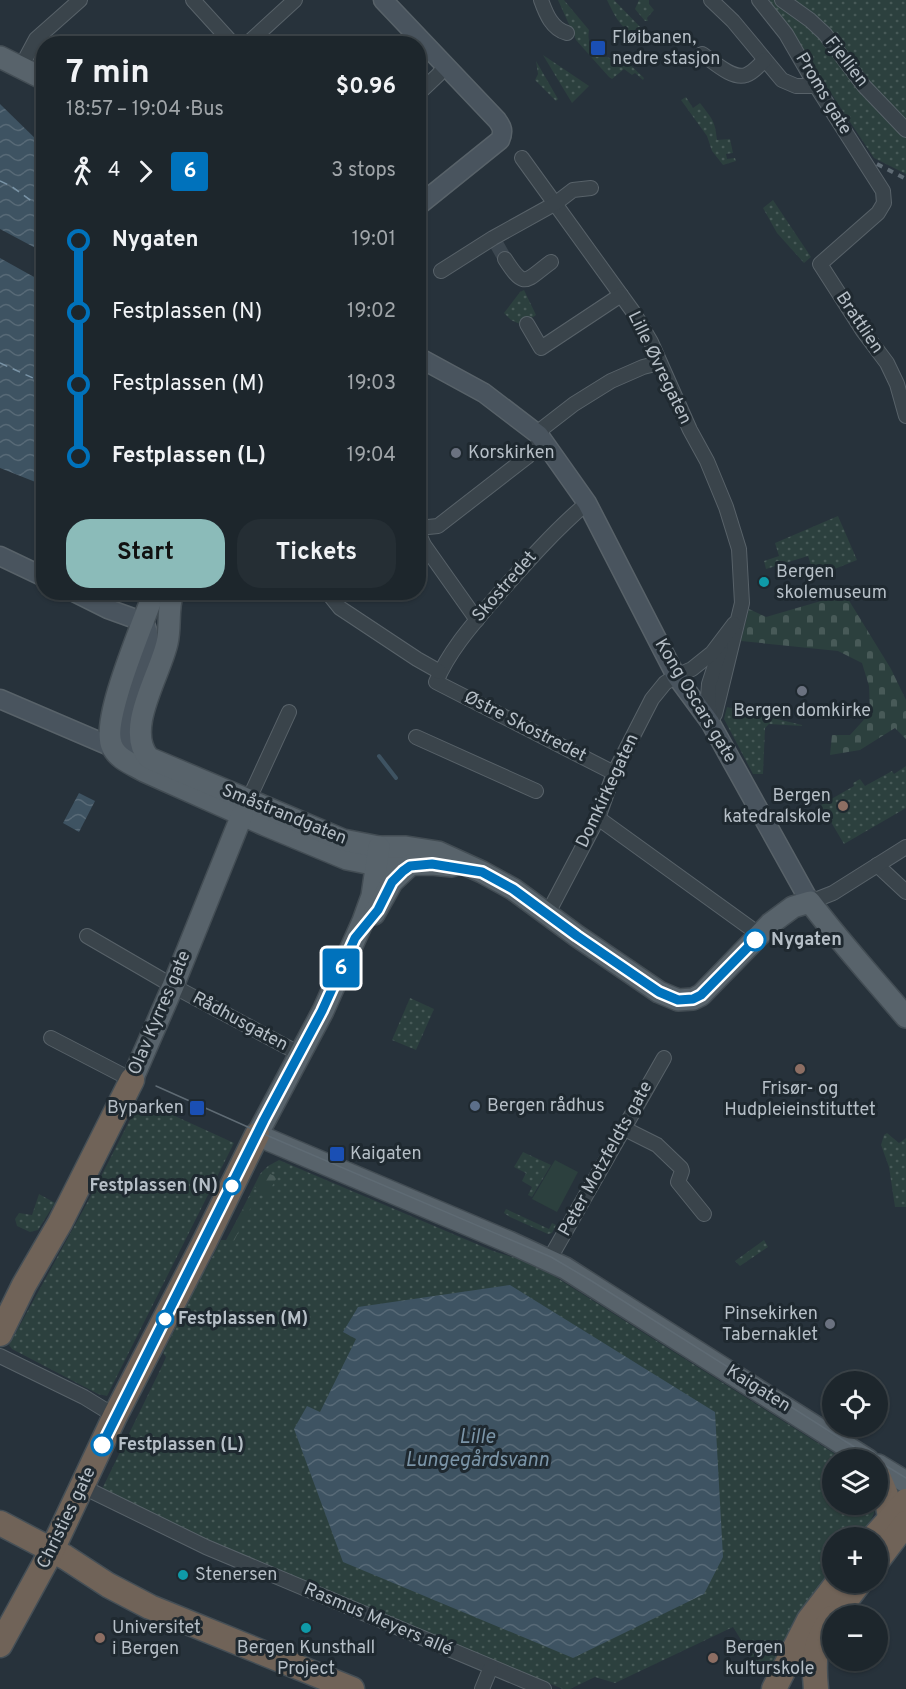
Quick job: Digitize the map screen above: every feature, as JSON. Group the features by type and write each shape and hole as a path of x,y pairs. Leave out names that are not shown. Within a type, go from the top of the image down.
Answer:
{"highway":[{"name":"Olav Kyrres gate","path":"0,1334 60,1223 132,1080"},
{"name":"Christies gate","path":"0,1645 52,1550 115,1416 257,1135"},
{"path":"888,1498 901,1514"},
{"path":"886,1527 901,1514"},
{"path":"888,1540 901,1514"},
{"path":"0,1523 52,1550 108,1585 150,1607 352,1689"},
{"path":"778,1681 809,1620 830,1593"},
{"path":"842,1605 852,1593"},
{"path":"816,1689 814,1664 816,1646 822,1632"}],"main road":[{"path":"0,57 36,75"},
{"path":"112,747 111,719 151,600"},
{"path":"149,758 141,744 140,724 165,651 170,620 170,600"},
{"name":"Småstrandgaten","path":"112,747 124,759 144,771 245,808 343,840 378,856"},
{"name":"Småstrandgaten","path":"149,758 334,855 378,856"},
{"name":"Olav Kyrres gate","path":"132,1080 177,988 245,808"},
{"path":"378,856 413,848 438,852 482,872 513,889 659,992 678,1000 693,999 701,995 786,911 810,902"},
{"path":"378,856 410,866 446,865 482,872"},
{"name":"Christies gate","path":"257,1135 322,1011 355,938 372,896 378,856"},
{"name":"Christies gate","path":"355,938 378,910 392,882 410,866"},
{"name":"Kong Oscars gate","path":"810,902 906,1017"},
{"name":"Kaigaten","path":"257,1135 549,1260 578,1276 851,1449"},
{"path":"888,1471 906,1482"}],"street":[{"path":"39,36 80,0"},
{"path":"193,0 226,36"},
{"path":"257,36 295,0"},
{"path":"383,0 418,36"},
{"path":"541,0 554,25 558,30 567,33"},
{"path":"711,0 733,21 782,80 796,86 816,86"},
{"name":"Proms gate","path":"759,0 786,34 816,86 883,190 885,203 878,213 820,264"},
{"name":"Fjellien","path":"782,0 825,34 864,86 906,130"},
{"path":"21,67 36,39"},
{"path":"426,44 502,126 503,132 500,140 426,200"},
{"path":"702,54 731,73 741,76 749,74 765,60"},
{"path":"426,86 446,65"},
{"name":"Lille Øvregaten","path":"522,158 634,313 651,342 726,507 739,549 742,603 737,619"},
{"path":"441,271 556,203 573,190 591,188"},
{"path":"505,259 521,280 552,262"},
{"name":"Brattlien","path":"820,264 863,331 887,363 897,384 906,416"},
{"path":"527,324 541,348 621,295"},
{"name":"Kong Oscars gate","path":"426,361 484,393 539,435 587,503 676,676 710,722 810,902"},
{"path":"426,528 438,525 448,518 527,457 537,446 543,428 599,387 643,367 659,363"},
{"name":"Skostredet","path":"438,677 452,650 534,552 587,503"},
{"path":"426,548 477,620"},
{"path":"0,556 36,574"},
{"path":"90,600 144,622 148,631 149,647 127,715 126,728 129,739 137,750 149,758"},
{"name":"Østre Skostredet","path":"333,600 339,608 417,659 438,677 614,773"},
{"path":"710,722 709,684 725,636 737,619"},
{"path":"710,722 715,714 737,619"},
{"name":"Domkirkegaten","path":"548,913 598,818 614,773 652,699 665,683 704,660 725,636"},
{"path":"0,699 112,747"},
{"name":"Olav Kyrres gate","path":"245,808 289,712"},
{"path":"416,737 536,791"},
{"path":"598,818 659,868 760,935"},
{"path":"810,902 833,893 906,847"},
{"path":"877,865 906,892"},
{"name":"Rådhusgaten","path":"87,936 177,988 300,1054"},
{"path":"51,1038 132,1080"},
{"name":"Peter Motzfeldts gate","path":"549,1260 664,1058"},
{"path":"623,1128 657,1145 681,1168 678,1182 704,1214"},
{"path":"0,1356 84,1397 115,1416"},
{"name":"Rasmus Meyers allé","path":"83,1487 206,1547 544,1689"},
{"path":"482,1689 491,1667"}],"green space":[{"path":"558,0 564,0 589,30 590,44 593,49 610,58 624,59 644,78 643,80 635,73 632,75 624,69 612,79 609,77 576,40"},
{"path":"607,0 614,0 644,31 641,34 634,33 624,27"},
{"path":"639,0 649,0 654,10 647,18 648,21 645,21 635,9"},
{"path":"769,0 906,0 906,174 874,158"},
{"path":"543,55 589,86 572,103"},
{"path":"536,61 558,99 556,101 535,80 538,74"},
{"path":"686,97 693,108 700,103 714,124 717,140 730,139 733,153 726,154 727,159 735,158 736,161 723,165 712,151 707,136 681,100"},
{"path":"773,200 811,257 804,263 777,233 763,208"},
{"path":"524,290 536,315 522,325 511,320 504,313"},
{"path":"838,516 857,560 815,577 808,556 766,569 764,561 779,556 775,543"},
{"path":"845,594 891,669 906,700 906,739 895,728 860,750 830,755 832,735 850,735 870,713 869,686 862,663 838,651 741,641 749,609 766,617"},
{"path":"727,707 802,726 769,724 765,728 763,774 753,774 724,719"},
{"path":"906,766 906,808 844,844 821,805 854,786 853,783 860,779 865,786 892,771 894,774"},
{"path":"410,998 434,1009 416,1050 392,1040"},
{"name":"Byparken","path":"140,1100 234,1143 107,1396 98,1394 12,1349 9,1345 93,1192"},
{"path":"887,1133 899,1143 906,1138 906,1207 895,1207 889,1167 881,1145"},
{"path":"523,1152 551,1165 532,1197 528,1195 532,1187 522,1181 526,1173 514,1167"},
{"path":"279,1160 493,1251 535,1264 827,1449 822,1449 822,1515 874,1515 866,1527 822,1527 822,1584 802,1611 764,1677 733,1627 615,1683 595,1677 570,1689 563,1689 272,1570 158,1518 102,1489 166,1357 163,1353 182,1315 181,1304 195,1277 206,1269 221,1240 227,1240 260,1174"},
{"path":"555,1160 578,1172 557,1212 532,1199"},
{"path":"263,1171 277,1177 268,1194 254,1187"},
{"path":"39,1194 55,1203 38,1230 30,1232 17,1226 15,1219 19,1213 32,1215"},
{"path":"250,1196 255,1199 233,1243 226,1240"},
{"path":"506,1209 549,1229 552,1223 556,1225 552,1233 548,1234 510,1217 504,1213"},
{"path":"764,1240 768,1247 740,1266 735,1261"}],"water":[{"path":"0,104 36,139 36,248 0,229"},
{"path":"0,258 36,278 36,482 0,468"},
{"path":"79,793 95,801 79,832 63,823"},
{"name":"Lille Lungegårdsvann","path":"510,1285 715,1412 723,1557 704,1594 573,1658 343,1562 294,1429 307,1406 320,1412 356,1339 343,1332 358,1307"}],"waterway":[{"path":"379,756 396,778"}],"ferry route":[{"path":"0,181 36,204"},
{"path":"0,363 36,379"}],"tunnel":[{"path":"496,243 505,259"}],"tram line":[{"path":"156,1086 551,1257 858,1449"},
{"path":"888,1467 906,1478"}],"railway":[{"path":"877,164 906,179"}],"bus line":[{"name":"6","path":"102,1445 264,1120 322,1011 355,938 378,910 392,882 403,871 410,866 432,864 482,872 513,889 659,992 678,1000 693,999 701,995 755,940"}],"place":[{"name":"Fløibanen, nedre stasjon","path":"598,48"},
{"name":"Korskirken","path":"456,453"},
{"name":"Bergen skolemuseum","path":"764,582"},
{"name":"Bergen domkirke","path":"802,691"},
{"name":"Bergen katedralskole","path":"843,806"},
{"name":"Nygaten","path":"755,940"},
{"name":"Frisør- og Hudpleieinstituttet","path":"800,1069"},
{"name":"Bergen rådhus","path":"475,1106"},
{"name":"Byparken","path":"197,1108"},
{"name":"Kaigaten","path":"337,1154"},
{"name":"Festplassen (N)","path":"232,1186"},
{"name":"Festplassen (M)","path":"165,1319"},
{"name":"Pinsekirken Tabernaklet","path":"830,1324"},
{"name":"Festplassen (L)","path":"102,1445"},
{"name":"Stenersen","path":"183,1575"},
{"name":"Bergen Kunsthall Project","path":"306,1628"},
{"name":"Universitet i Bergen","path":"100,1638"},
{"name":"Bergen kulturskole","path":"713,1658"}]}
